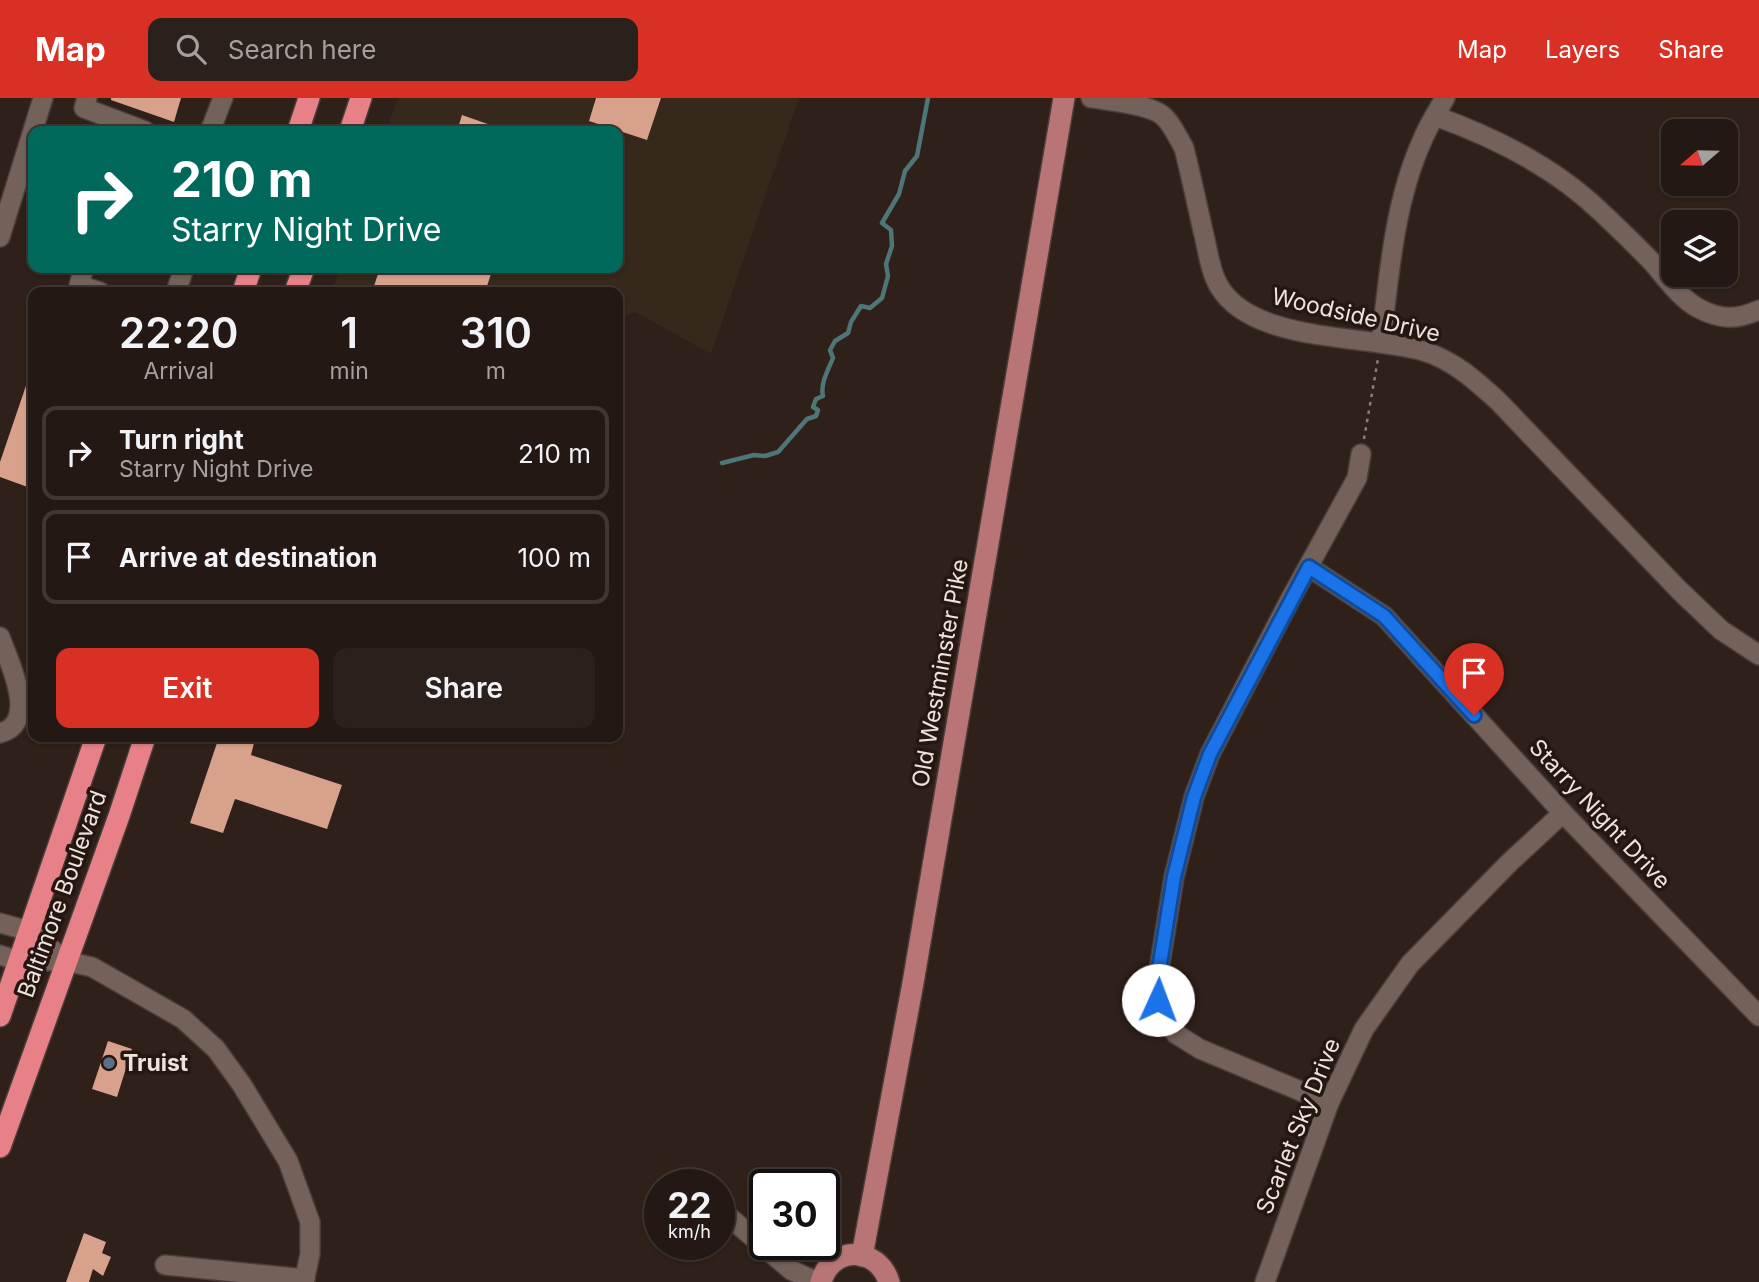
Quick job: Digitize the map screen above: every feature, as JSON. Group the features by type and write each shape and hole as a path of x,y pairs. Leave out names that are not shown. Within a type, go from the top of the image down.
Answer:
{"highway":[{"path":"300,126 309,98"},
{"path":"352,126 361,98"},
{"name":"Baltimore Boulevard","path":"0,1016 9,958 29,931 94,742"},
{"name":"Baltimore Boulevard","path":"0,1147 143,742"}],"main road":[{"name":"Old Westminster Pike","path":"862,1255 946,792 1064,98"},
{"path":"819,1282 823,1272 835,1260 851,1254 868,1257 882,1267 889,1282"}],"street":[{"path":"34,126 43,98"},
{"path":"87,98 84,107 132,126"},
{"path":"212,126 223,98"},
{"name":"Woodside Drive","path":"1091,98 1152,111 1163,116 1173,130 1184,148 1215,279 1230,302 1279,326 1423,351 1447,361 1469,375 1679,590 1721,630 1759,655"},
{"path":"1381,342 1390,266 1410,174 1422,141 1445,98"},
{"path":"1435,116 1496,141 1576,190 1698,308 1724,317 1739,318 1759,310"},
{"path":"0,237 28,146"},
{"path":"83,273 79,285 85,287"},
{"path":"1329,1103 1200,1049 1176,1034 1158,1000 1157,982 1174,877 1194,797 1210,754 1357,478 1361,454"},
{"name":"Starry Night Drive","path":"1309,567 1384,616 1563,813 1759,1016"},
{"path":"0,637 16,678 20,713 17,723 8,731 0,733"},
{"name":"Scarlet Sky Drive","path":"1265,1282 1329,1103 1364,1029 1410,964 1510,862 1563,813"},
{"path":"0,923 29,931 66,961"},
{"path":"9,958 66,961 92,967 183,1019 216,1049 242,1085 288,1161 310,1222 310,1254 305,1280 164,1265"},
{"path":"735,1222 791,1270 819,1282"}],"path":[{"path":"1361,454 1381,342"}],"shaded area":[{"path":"398,98 799,98 711,354 635,312 623,317 623,287 334,287 338,273 623,273 623,126 388,126"}],"building":[{"path":"111,98 181,98 174,122"},
{"path":"596,98 661,98 647,140 623,132 623,126 604,126 589,121"},
{"path":"462,115 493,126 459,126"},
{"path":"378,273 491,273 487,287 374,287"},
{"path":"28,380 28,487 0,477 0,462"},
{"path":"217,742 254,742 251,755 342,785 327,829 235,799 223,833 190,823"},
{"path":"108,1041 132,1049 117,1097 92,1089"},
{"path":"84,1233 106,1242 102,1253 111,1257 103,1276 93,1269 89,1282 66,1282"}],"waterway":[{"path":"722,463 778,452 807,419 816,416 818,410 813,407 816,399 823,396 824,382 833,358 830,350 835,341 848,333 861,306 870,308 882,298 888,276 886,264 892,246 891,230 882,223 899,194 905,171 917,156 928,98"}],"place":[{"name":"Truist","path":"109,1063"}],"route":[{"path":"1158,1000 1157,982 1174,877 1194,797 1210,754 1309,567 1384,616 1474,715"}]}
